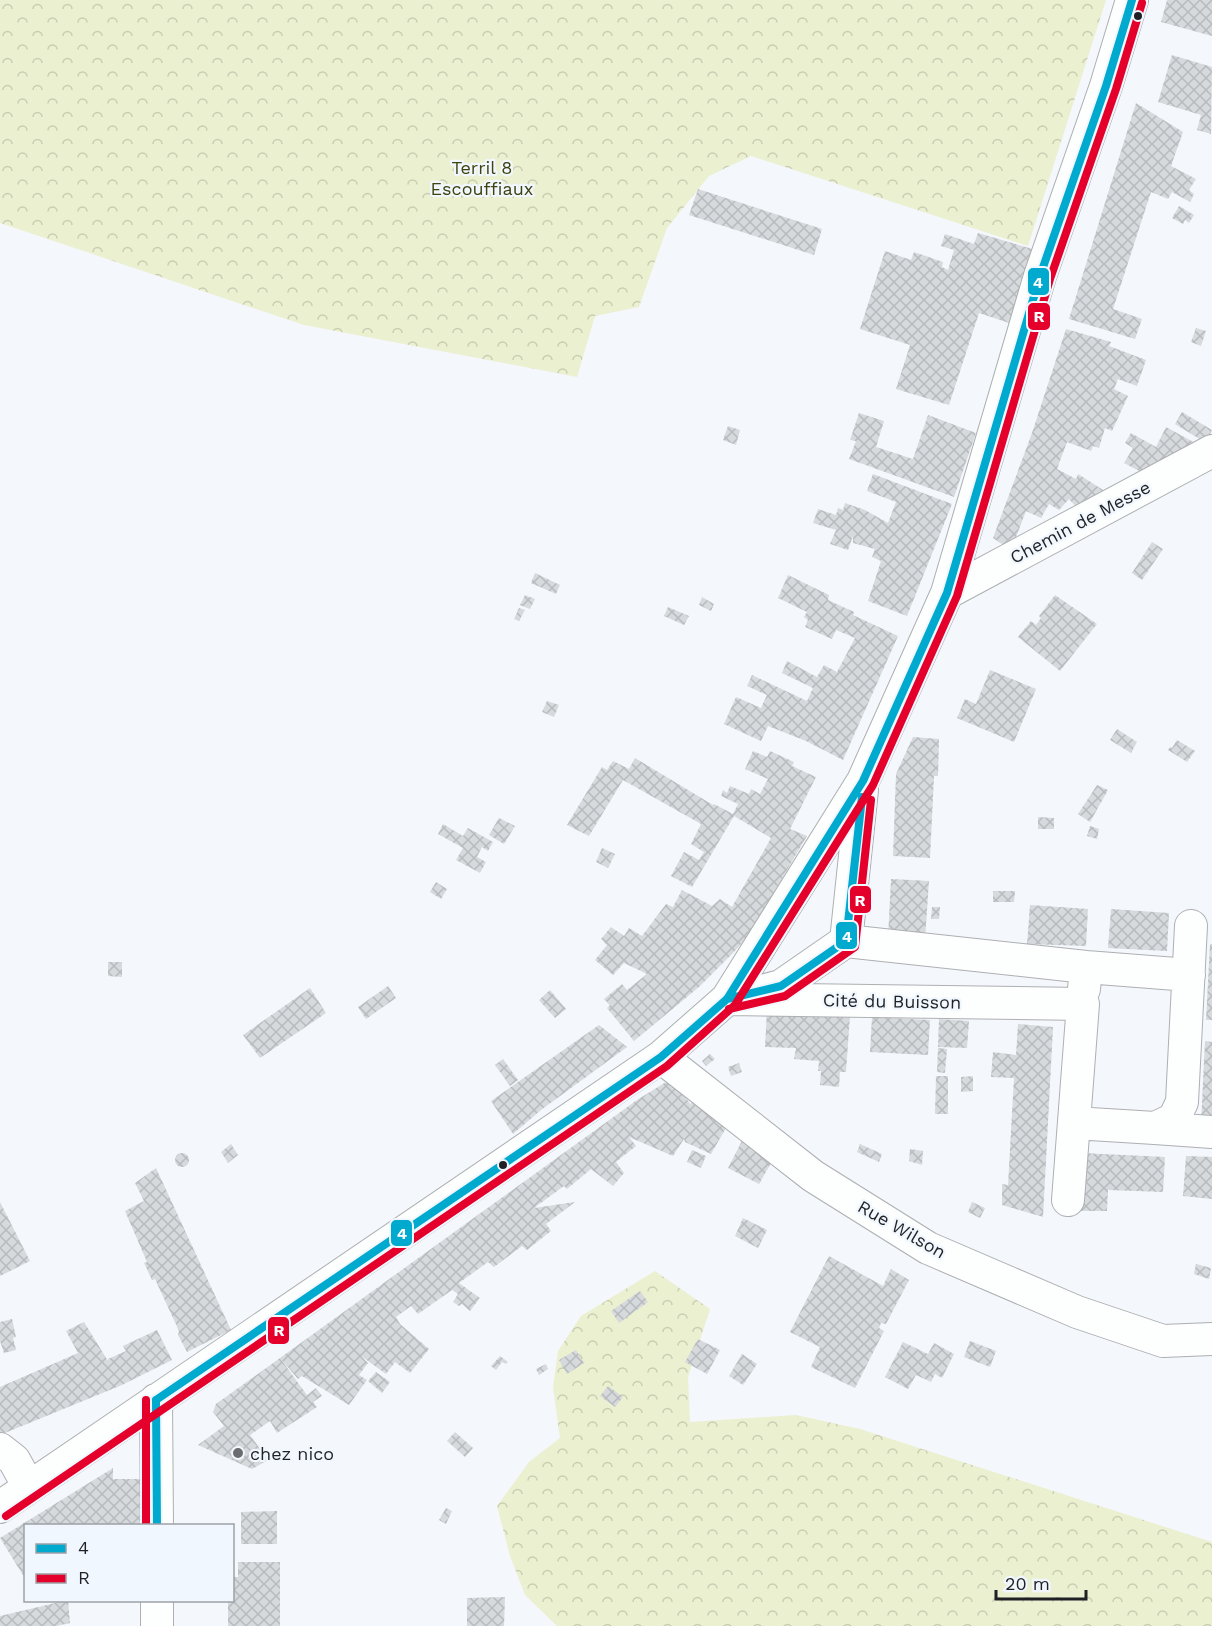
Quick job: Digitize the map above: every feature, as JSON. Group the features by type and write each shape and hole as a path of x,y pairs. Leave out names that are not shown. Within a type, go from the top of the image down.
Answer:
{"street":[{"path":"0,1507 661,1057 727,999 863,782 948,593 1040,276 1106,86 1132,0"},
{"name":"Chemin de Messe","path":"948,593 1212,451"},
{"path":"863,782 846,941 1086,967 1189,975"},
{"path":"1155,1128 1174,1119 1182,1102 1191,926"},
{"name":"Cité du Buisson","path":"727,999 781,986 846,941"},
{"path":"1068,1200 1086,967"},
{"name":"Cité du Buisson","path":"727,999 1083,1004"},
{"name":"Rue Wilson","path":"661,1057 813,1176 928,1248 1077,1312 1163,1341 1212,1339"},
{"path":"1074,1124 1212,1132"},
{"path":"156,1400 157,1524"},
{"path":"0,1449 14,1460 29,1487"},
{"path":"157,1602 157,1626"}],"green space":[{"name":"Terril 8 Escouffiaux","path":"0,0 1106,0 1028,246 751,156 709,176 667,228 639,307 595,316 577,377 304,325 0,223"},
{"path":"655,1271 710,1309 688,1377 690,1422 796,1415 860,1429 1212,1542 1212,1626 557,1626 525,1595 510,1556 497,1506 529,1462 560,1438 553,1387 558,1351 581,1316"}],"building":[{"path":"1167,0 1212,0 1212,36 1161,22"},
{"path":"1172,55 1212,67 1211,134 1197,130 1201,115 1158,102"},
{"path":"1136,103 1183,132 1171,166 1196,179 1189,190 1194,194 1190,202 1172,192 1168,199 1151,192 1113,309 1142,319 1135,339 1069,319"},
{"path":"698,189 822,229 814,255 689,215"},
{"path":"1179,206 1194,215 1189,223 1185,220 1183,224 1172,218"},
{"path":"978,233 1036,250 1012,324 979,313 949,405 896,389 910,345 860,329 885,251 911,260 914,252 943,262 942,267 948,270 954,250 941,246 945,234 974,244"},
{"path":"1196,328 1206,331 1201,346 1191,342"},
{"path":"1066,329 1111,342 1109,346 1146,360 1137,386 1118,379 1114,389 1128,396 1112,431 1105,428 1099,448 1093,446 1091,451 1067,442 1057,469 1076,479 1078,474 1111,495 1081,512 1069,499 1059,510 1049,504 1041,518 1026,511 1011,550 993,538 1032,433"},
{"path":"1182,412 1212,430 1206,443 1175,424"},
{"path":"859,413 884,421 876,447 913,459 928,415 976,433 954,497 849,459 856,441 850,440"},
{"path":"728,426 740,430 736,445 723,440"},
{"path":"1166,427 1197,444 1147,475 1124,463 1133,448 1125,443 1131,433 1156,447"},
{"path":"873,474 952,504 907,616 868,601 881,561 872,557 875,549 853,543 853,536 848,550 830,544 836,530 813,523 818,509 836,515 838,508 843,510 845,503 865,510 888,523 896,502 867,491"},
{"path":"1152,542 1163,549 1142,580 1132,573"},
{"path":"535,573 560,585 556,594 531,583"},
{"path":"788,575 829,595 828,600 854,612 853,615 898,636 843,760 806,741 768,726 761,741 724,724 736,697 761,708 767,695 747,686 752,675 807,701 813,688 782,673 787,661 817,677 824,665 837,672 855,638 836,630 832,639 805,627 808,620 804,617 807,612 778,598"},
{"path":"525,595 535,599 530,609 520,605"},
{"path":"1055,595 1097,624 1060,671 1018,637 1031,621 1036,625 1041,618 1039,616"},
{"path":"702,597 714,604 711,611 699,605"},
{"path":"668,607 689,616 684,625 664,616"},
{"path":"519,608 525,610 519,621 514,619"},
{"path":"990,670 1036,689 1014,742 957,718 965,699 976,704"},
{"path":"547,701 559,705 554,717 542,712"},
{"path":"1117,729 1137,742 1131,753 1110,740"},
{"path":"913,737 939,739 938,776 934,776 930,858 893,856 896,774"},
{"path":"1177,740 1195,751 1187,762 1168,750"},
{"path":"753,751 767,757 770,751 794,762 792,766 816,777 790,829 807,836 748,936 699,987 634,1041 607,1008 610,1005 604,999 622,984 627,990 647,974 624,963 613,975 595,960 607,945 601,939 611,927 624,936 629,928 642,936 666,904 673,907 682,890 712,906 720,899 732,907 771,838 734,816 692,887 671,876 684,852 699,860 704,852 691,844 701,824 623,780 589,836 567,825 602,767 607,770 613,761 629,769 635,758 713,805 733,814 738,804 721,796 723,790 727,793 730,786 749,794 751,789 760,794 768,779 745,769"},
{"path":"1097,785 1108,790 1090,822 1078,814"},
{"path":"1038,817 1054,818 1054,829 1038,829"},
{"path":"499,818 515,826 504,844 489,835"},
{"path":"443,824 463,836 468,828 493,842 488,851 482,847 477,857 486,862 480,873 456,860 463,848 438,834"},
{"path":"1090,826 1099,829 1097,839 1087,836"},
{"path":"602,848 615,854 608,868 596,862"},
{"path":"891,879 929,881 925,939 888,937"},
{"path":"436,882 447,889 441,899 430,892"},
{"path":"993,891 1015,891 1014,902 993,902"},
{"path":"1030,905 1088,909 1086,946 1027,944"},
{"path":"932,907 940,907 939,919 931,919"},
{"path":"1111,909 1169,913 1167,951 1108,948"},
{"path":"1210,944 1212,944 1212,1020 1206,1020"},
{"path":"108,962 122,962 122,977 108,976"},
{"path":"388,986 396,998 366,1019 358,1007"},
{"path":"310,988 326,1013 260,1058 243,1035"},
{"path":"550,990 566,1009 555,1018 539,1000"},
{"path":"767,1011 850,1015 846,1072 840,1072 839,1087 820,1085 819,1061 794,1059 796,1048 765,1047"},
{"path":"872,1017 930,1020 928,1055 870,1052"},
{"path":"939,1019 969,1021 967,1048 938,1047"},
{"path":"1018,1024 1053,1027 1043,1217 1002,1205 1002,1184 1008,1185 1014,1078 991,1077 993,1052 1016,1055"},
{"path":"599,1025 627,1047 541,1110 513,1134 491,1101"},
{"path":"1205,1041 1212,1042 1212,1125 1201,1124"},
{"path":"938,1048 947,1049 945,1073 937,1072"},
{"path":"710,1054 715,1059 706,1066 702,1061"},
{"path":"503,1059 518,1080 510,1086 495,1065"},
{"path":"739,1063 742,1072 731,1076 728,1067"},
{"path":"936,1076 948,1076 948,1114 935,1114"},
{"path":"973,1076 973,1091 961,1092 961,1077"},
{"path":"666,1082 679,1089 691,1105 691,1096 730,1121 711,1154 685,1142 684,1139 673,1156 629,1137 636,1146 616,1162 624,1173 613,1186 591,1169 567,1189 564,1186 534,1208 575,1202 546,1224 551,1231 527,1250 522,1246 494,1267 488,1262 459,1283 480,1298 470,1311 462,1304 459,1306 453,1302 458,1294 452,1290 418,1314 411,1306 396,1317 400,1324 429,1349 410,1373 395,1362 386,1374 361,1356 368,1363 359,1375 367,1380 349,1405 302,1376 298,1379 280,1358 637,1100"},
{"path":"745,1135 777,1153 759,1184 728,1168"},
{"path":"231,1144 238,1155 228,1163 221,1152"},
{"path":"860,1144 882,1154 879,1162 857,1152"},
{"path":"910,1149 923,1151 922,1165 909,1161"},
{"path":"692,1150 706,1156 701,1168 687,1162"},
{"path":"182,1153 187,1155 189,1160 187,1165 182,1167 177,1165 175,1160 177,1155"},
{"path":"1082,1153 1165,1157 1163,1192 1108,1190 1107,1211 1079,1211"},
{"path":"1186,1156 1212,1157 1212,1199 1183,1196"},
{"path":"156,1168 231,1330 187,1352 155,1279 152,1280 144,1263 147,1262 125,1211 144,1201 135,1183"},
{"path":"0,1202 30,1261 0,1276"},
{"path":"972,1202 985,1208 980,1218 968,1212"},
{"path":"743,1218 767,1230 758,1248 735,1236"},
{"path":"829,1256 883,1286 891,1269 909,1280 886,1324 881,1323 879,1328 884,1331 855,1388 811,1367 820,1347 790,1332"},
{"path":"1196,1264 1211,1268 1209,1279 1194,1274"},
{"path":"640,1291 648,1302 619,1323 611,1311"},
{"path":"12,1319 16,1350 4,1353 0,1341 0,1322"},
{"path":"84,1322 108,1361 126,1351 123,1346 157,1330 172,1360 122,1385 0,1435 0,1387 78,1353 66,1331"},
{"path":"698,1339 720,1350 707,1374 685,1362"},
{"path":"970,1341 996,1351 990,1367 964,1357"},
{"path":"903,1342 928,1354 934,1343 954,1354 942,1378 935,1374 931,1382 916,1375 908,1389 885,1377"},
{"path":"576,1350 584,1363 567,1374 559,1360"},
{"path":"742,1354 757,1364 743,1385 729,1376"},
{"path":"500,1356 508,1362 506,1364 502,1362 496,1370 491,1366"},
{"path":"280,1358 307,1395 316,1388 322,1396 313,1402 317,1407 277,1433 270,1421 250,1435 268,1460 252,1469 198,1445 224,1426 213,1412 216,1404"},
{"path":"546,1364 548,1369 539,1375 536,1369"},
{"path":"376,1372 390,1382 382,1393 368,1381"},
{"path":"608,1386 623,1397 615,1407 600,1396"},
{"path":"455,1432 473,1448 465,1457 447,1441"},
{"path":"113,1468 113,1479 142,1479 142,1524 24,1524 24,1577 0,1538"},
{"path":"446,1508 452,1511 446,1524 439,1520"},
{"path":"277,1511 277,1544 241,1544 241,1512"},
{"path":"238,1562 280,1562 280,1626 228,1626 228,1602 234,1602 234,1577 238,1577"},
{"path":"505,1597 504,1626 467,1626 467,1598"},
{"path":"68,1602 70,1623 57,1626 0,1626 0,1616"}],"transit line":[{"name":"4","path":"156,1400 661,1057 727,999 863,781 947,593 1040,276 1106,86 1132,0"},
{"name":"R","path":"6,1516 667,1066 735,1005 873,785 957,596 1050,279 1116,89 1142,3"},
{"name":"4","path":"727,999 781,986 846,941 862,797"},
{"name":"R","path":"729,1009 785,996 855,947 871,800"},
{"name":"R","path":"146,1400 146,1524"},
{"name":"4","path":"156,1400 157,1524"}],"place":[{"name":"chez nico","path":"238,1453"}]}
